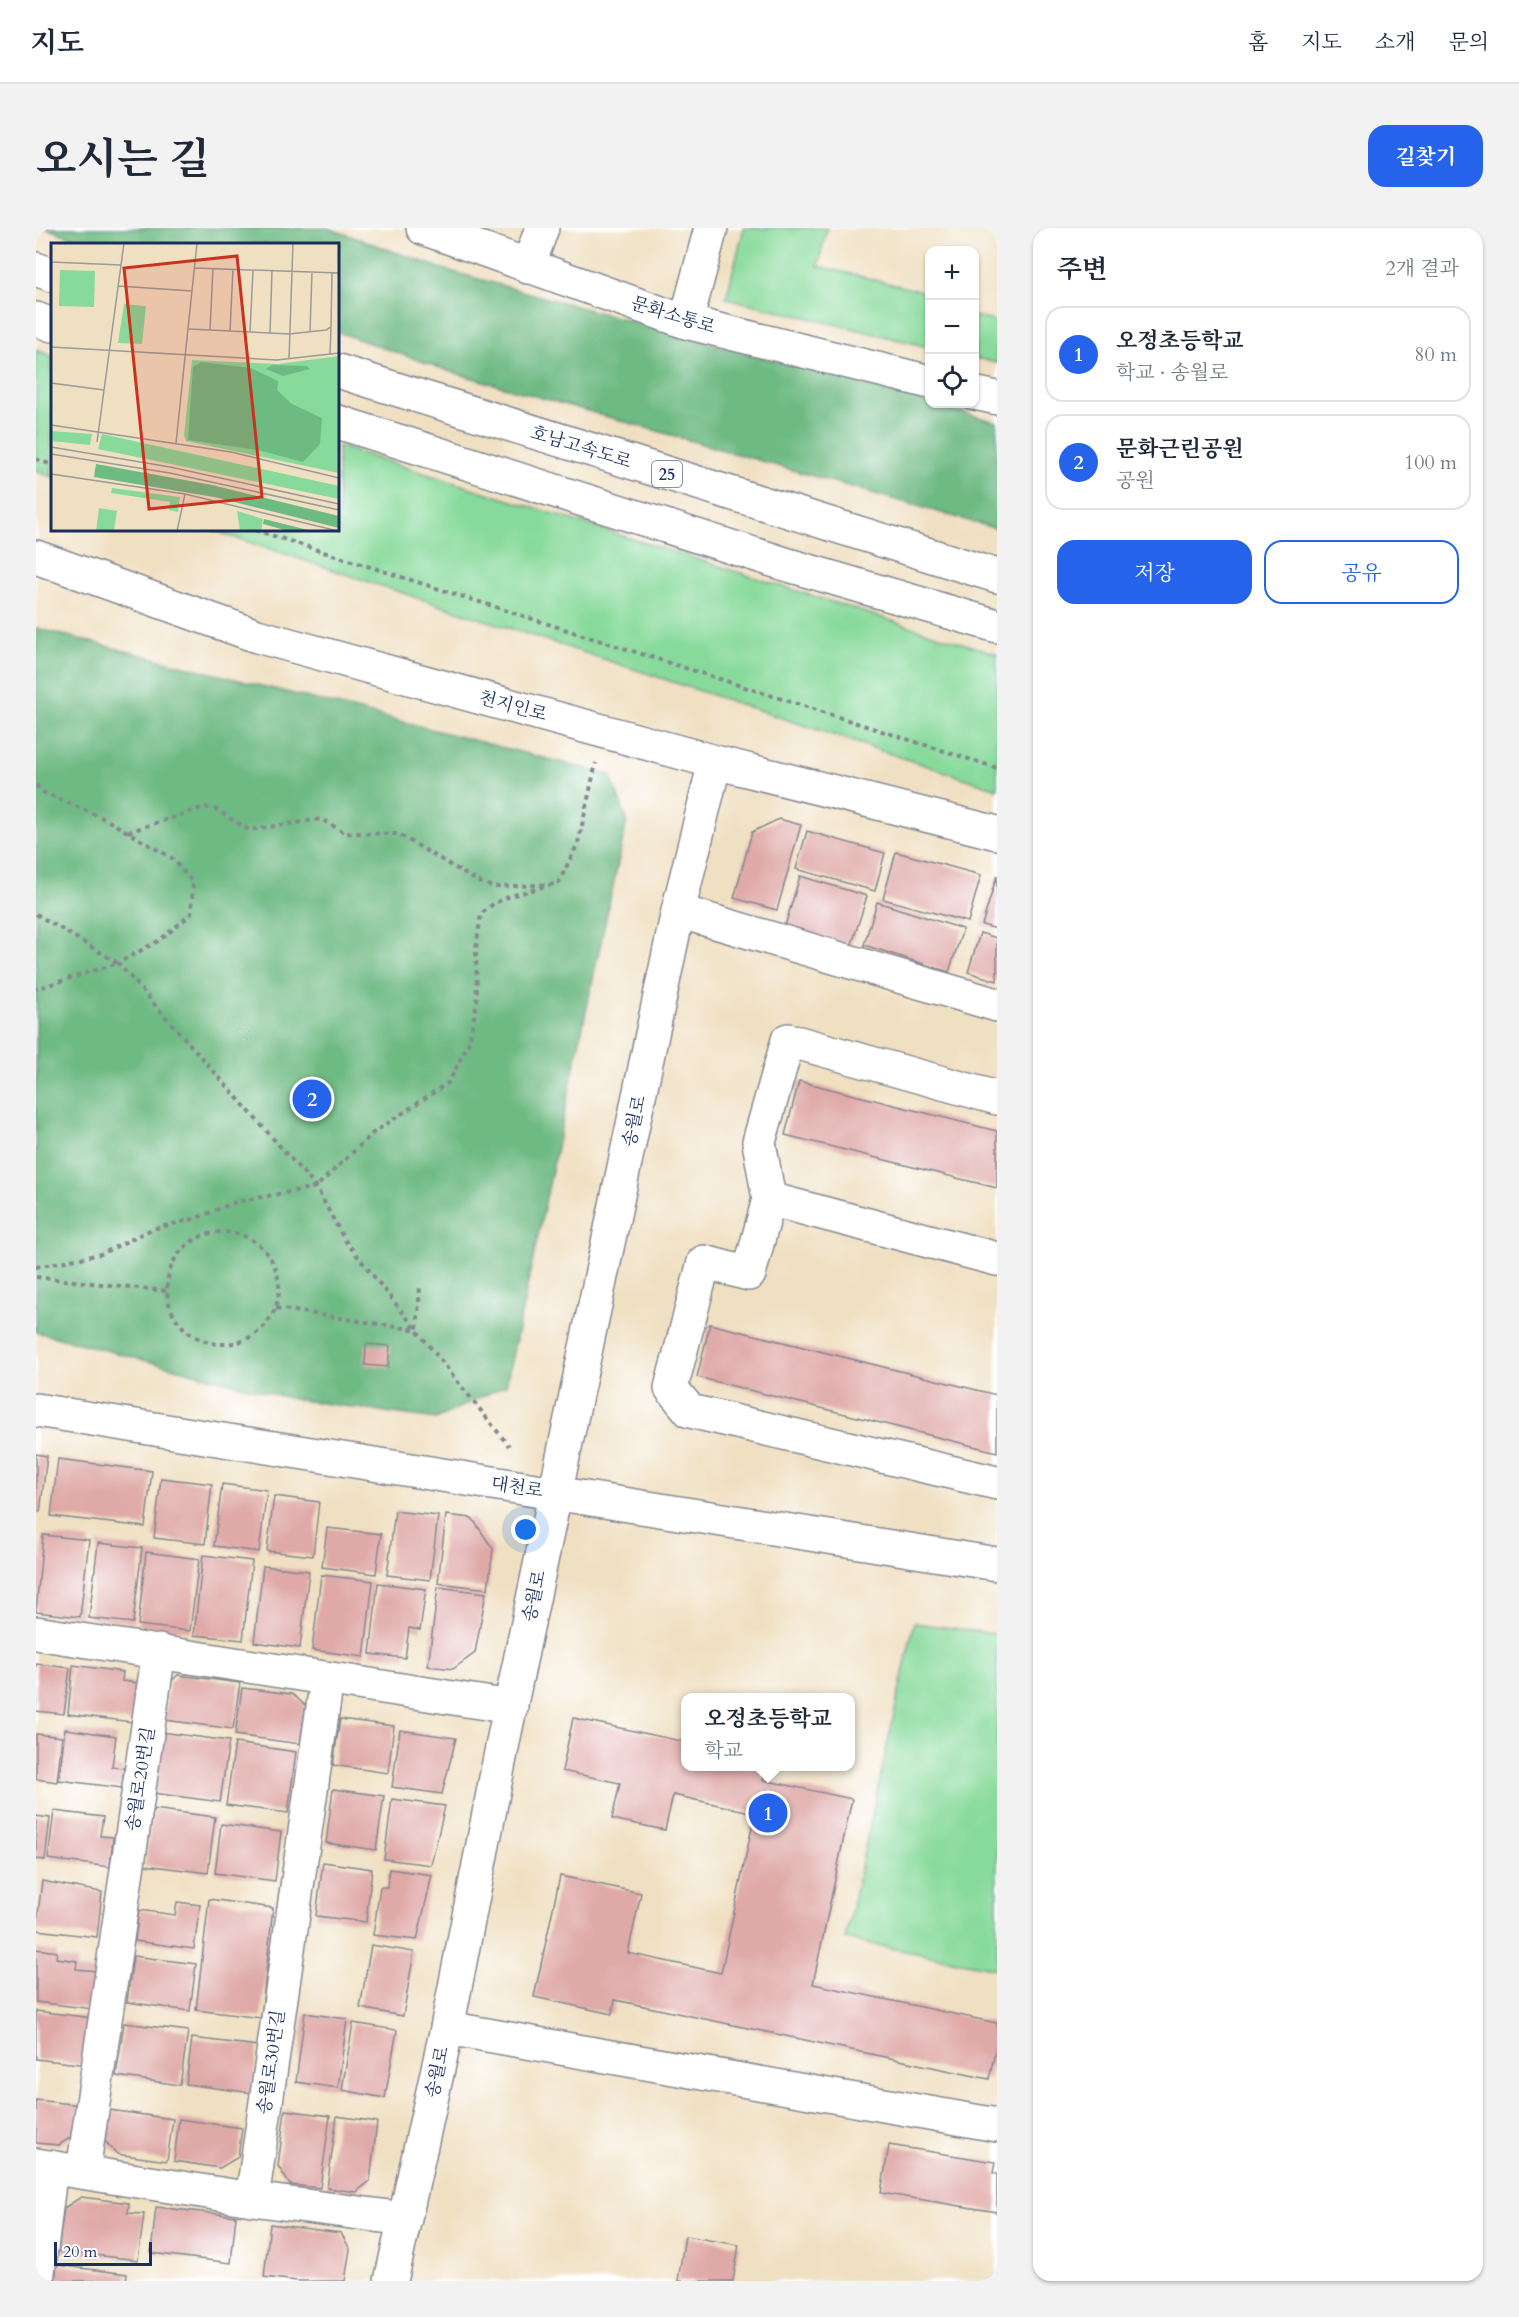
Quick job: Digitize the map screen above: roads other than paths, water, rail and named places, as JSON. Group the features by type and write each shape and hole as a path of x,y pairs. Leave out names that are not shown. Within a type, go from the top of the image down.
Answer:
{"main road":[{"name":"문화소통로","path":"423,228 686,322 925,381"},
{"path":"528,267 542,228"},
{"path":"686,322 711,228"},
{"path":"36,269 51,275"},
{"path":"36,319 51,325"},
{"name":"호남고속도로","path":"339,371 997,576"},
{"path":"979,394 997,399"},
{"path":"339,422 785,564 997,626"},
{"name":"천지인로","path":"36,557 257,636 715,762 997,833"},
{"name":"송월로","path":"391,2281 447,2028 511,1707 678,911 715,762"},
{"path":"678,911 997,1005"},
{"path":"997,1098 788,1040 759,1142 769,1199 749,1274 704,1262 671,1388 690,1411 997,1483"},
{"path":"769,1199 997,1258"},
{"name":"대천로","path":"36,1410 997,1564"},
{"path":"36,1633 511,1707"},
{"name":"송월로20번길","path":"57,2168 120,1907 159,1651"},
{"name":"송월로30번길","path":"252,2199 327,1679"},
{"path":"447,2028 997,2125"},
{"path":"37,2281 57,2168 252,2199 405,2219"}],"place":[{"name":"문화근린공원","path":"312,1099"},
{"name":"오정초등학교","path":"768,1813"}]}
